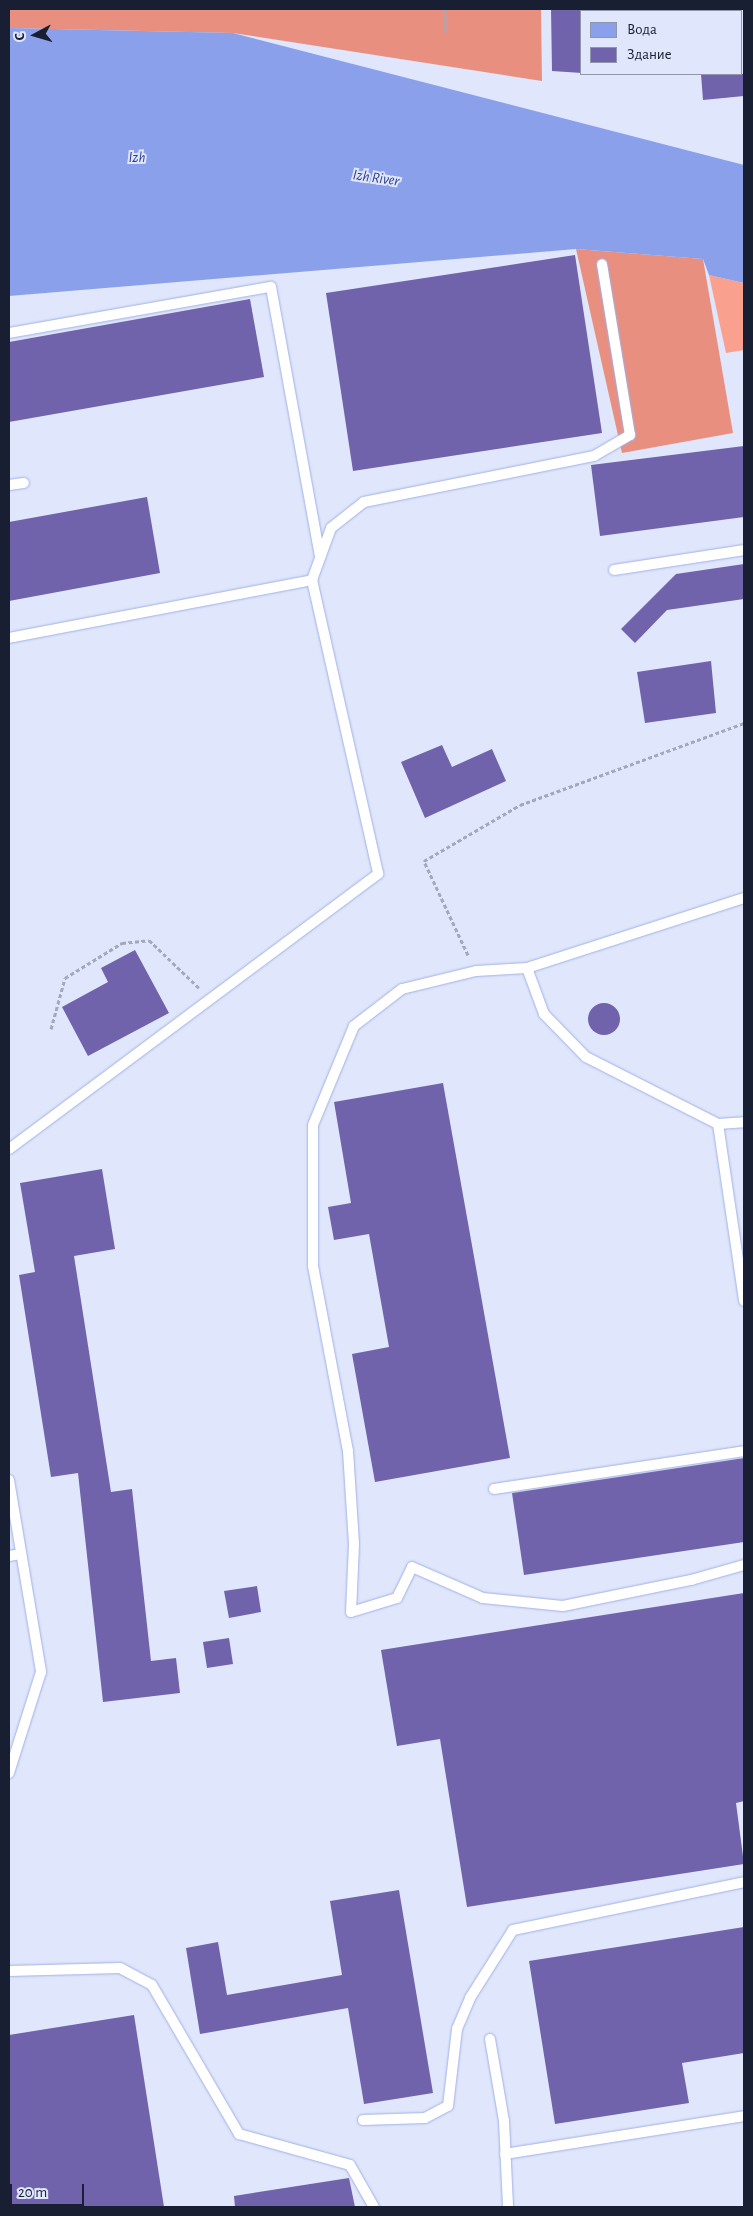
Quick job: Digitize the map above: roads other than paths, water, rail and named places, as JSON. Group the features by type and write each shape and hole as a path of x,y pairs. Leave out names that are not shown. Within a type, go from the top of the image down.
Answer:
{"lane":[{"path":"9,1149 378,874 312,580 331,528 364,502 594,456 630,435 602,264"},
{"path":"9,333 270,288 320,558"},
{"path":"9,485 24,483"},
{"path":"614,570 744,550"},
{"path":"9,638 312,580"},
{"path":"744,898 527,968 476,971 402,989 354,1026 313,1125 313,1266 348,1452 354,1544 351,1612 397,1598 412,1568 483,1598 563,1606 691,1580 744,1565"},
{"path":"527,968 544,1014 586,1056 718,1124 744,1122"},
{"path":"718,1124 744,1301"},
{"path":"494,1489 744,1451"},
{"path":"9,1480 41,1672 9,1773"},
{"path":"9,1556 21,1554"},
{"path":"363,2120 425,2118 448,2106 457,2029 470,1998 514,1930 744,1882"},
{"path":"9,1971 120,1968 152,1985 239,2134 350,2165 374,2207"},
{"path":"490,2039 504,2121 508,2207"},
{"path":"505,2154 744,2116"}],"water":[{"name":"Izh","path":"9,28 233,33 744,165 744,283 709,275 703,259 576,249 9,296"}],"water label":[{"name":"Izh River","path":"376,178"}]}
